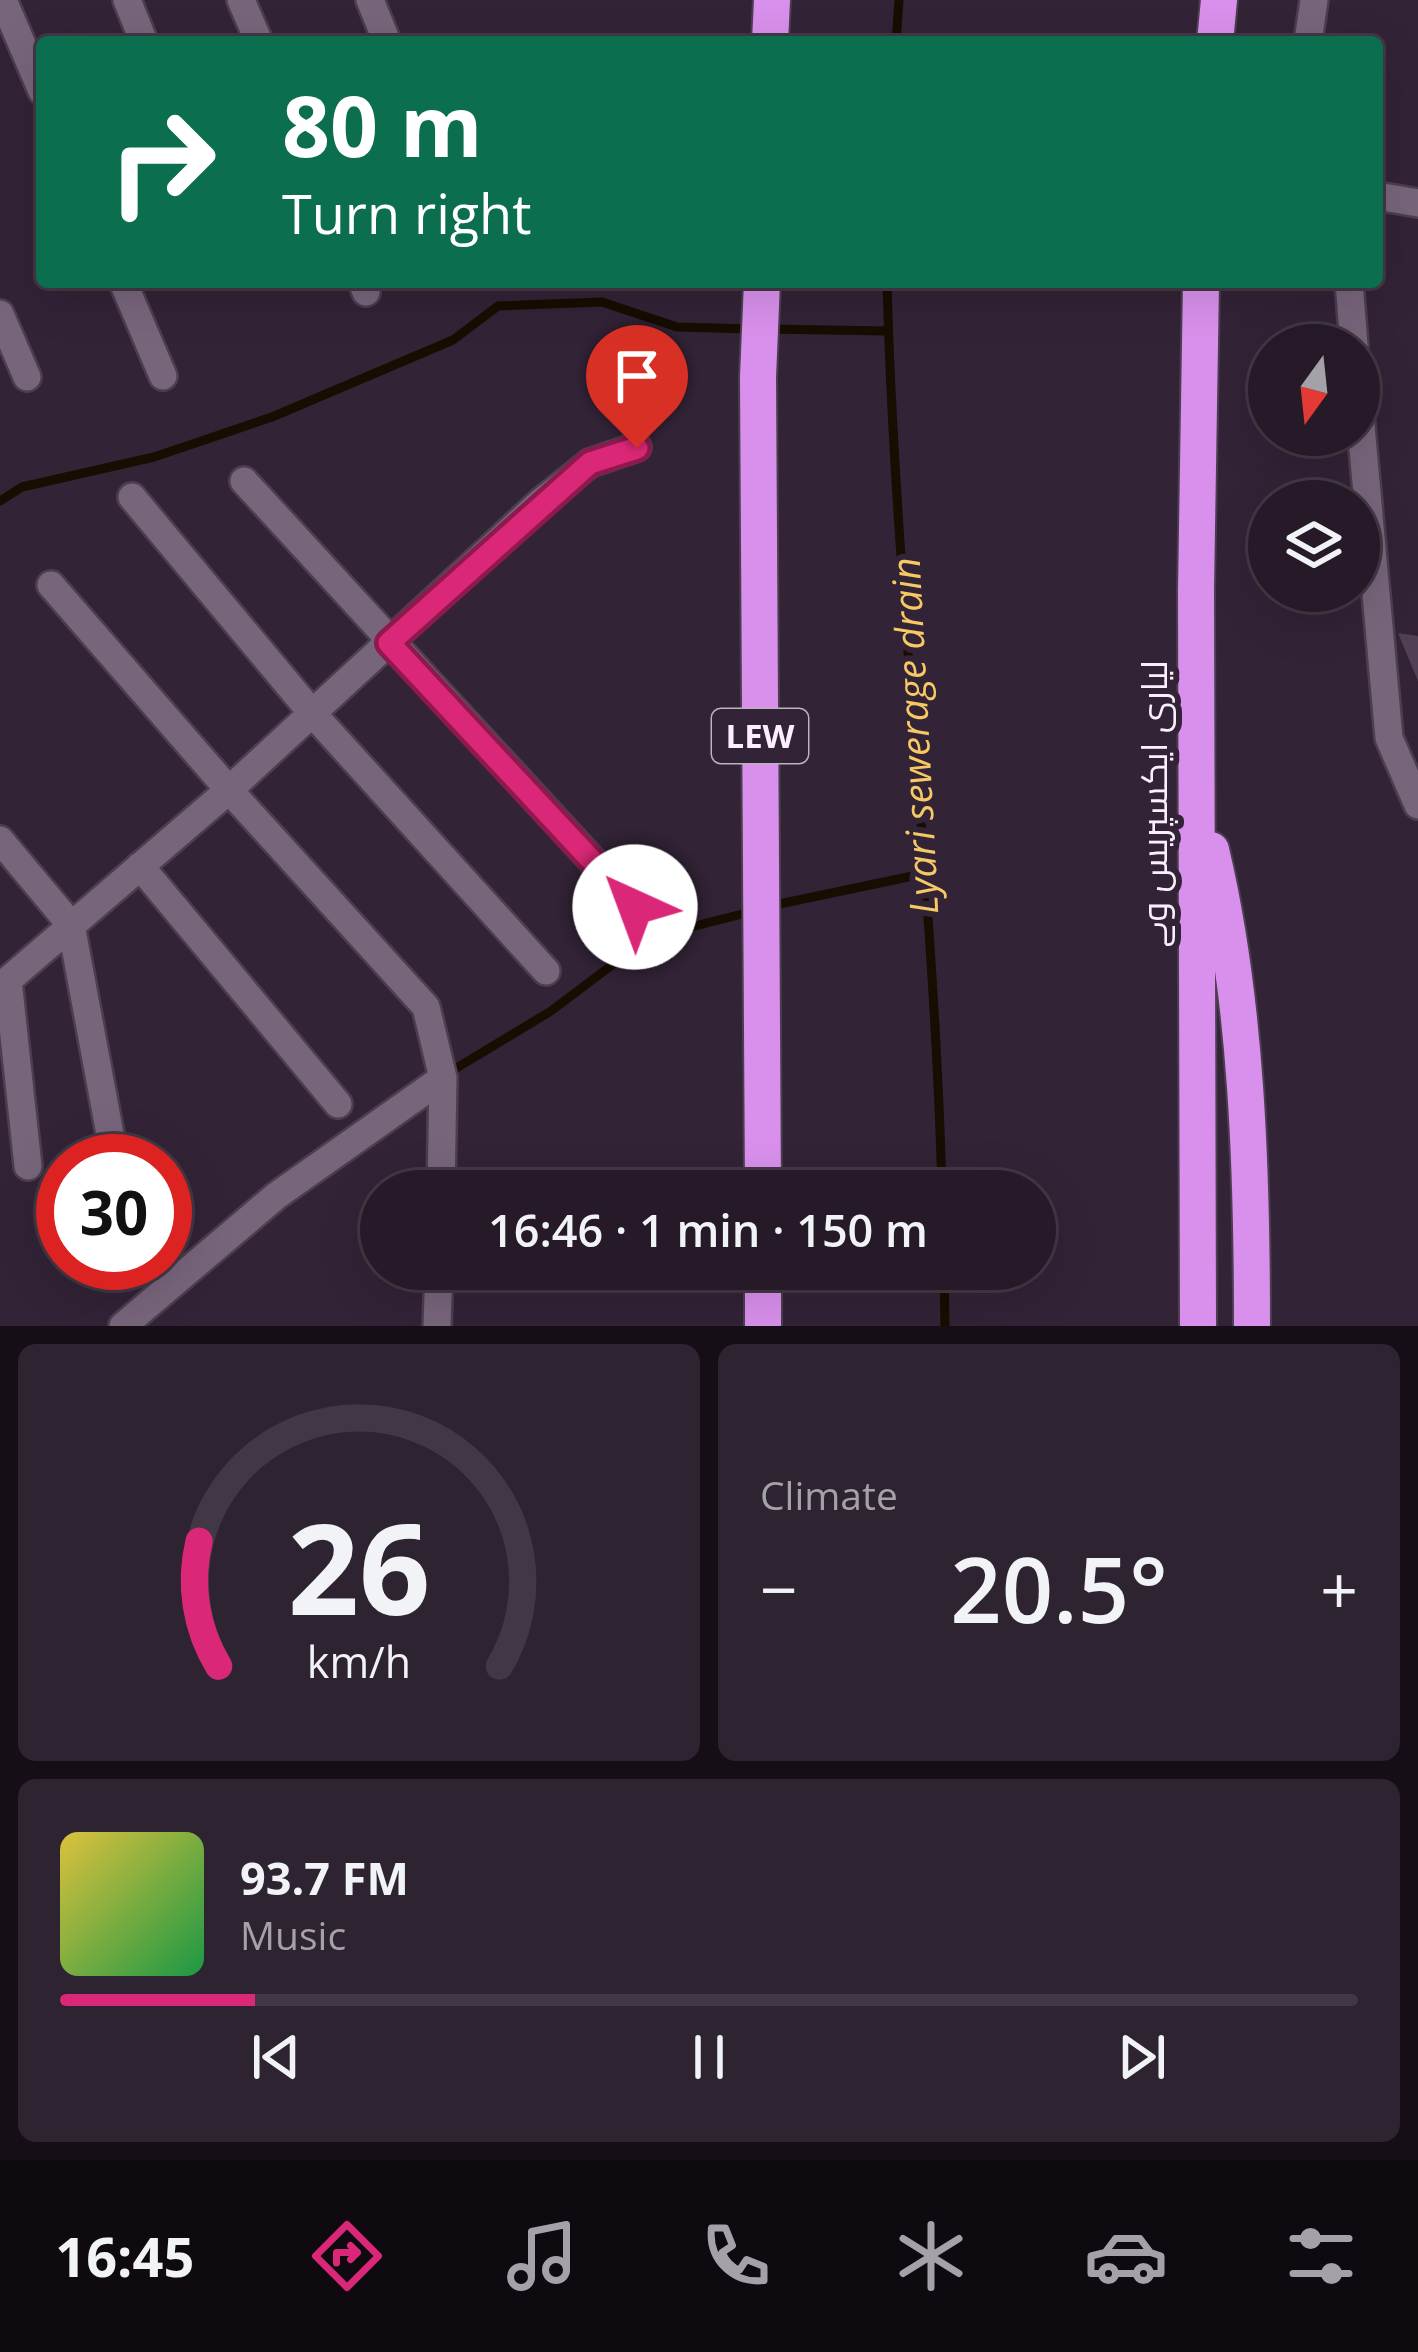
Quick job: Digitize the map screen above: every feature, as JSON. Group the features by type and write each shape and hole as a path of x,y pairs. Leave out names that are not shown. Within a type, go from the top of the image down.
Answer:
{"highway":[{"path":"770,36 772,0"},
{"path":"1216,36 1219,0"},
{"name":"LEW","path":"762,288 758,377 763,1170"},
{"name":"لیاری ایکسپریس وے","path":"1198,1326 1201,288"},
{"path":"1196,788 1223,900 1245,1101 1252,1326"},
{"path":"763,1290 763,1326"}],"street":[{"path":"3,0 36,78"},
{"path":"127,0 142,36"},
{"path":"241,0 256,36"},
{"path":"370,0 385,36"},
{"path":"1308,36 1314,0"},
{"path":"1383,197 1418,203"},
{"path":"126,288 163,376"},
{"path":"1349,288 1352,324"},
{"path":"0,314 26,377"},
{"path":"28,1166 4,983 229,790 590,463 637,448"},
{"path":"1364,456 1389,738 1418,805"},
{"path":"244,481 635,907"},
{"path":"132,497 312,713 546,971"},
{"path":"51,585 425,1007 443,1078 441,1170"},
{"path":"0,840 71,925 110,1134"},
{"path":"140,866 338,1104"},
{"path":"123,1326 276,1196 443,1078"},
{"path":"437,1326 438,1290"}],"building":[{"path":"1398,633 1418,636 1418,681"}],"waterway":[{"name":"Lyari sewerage drain","path":"896,36 899,0"},
{"name":"Lyari sewerage drain","path":"887,288 941,1170"},
{"path":"0,501 22,487 154,457 272,417 453,340 498,306 602,302 677,327 753,329"},
{"path":"770,329 888,331"},
{"path":"770,906 922,874"},
{"path":"450,1072 551,1011 648,938 754,911"},
{"name":"Lyari sewerage drain","path":"944,1290 945,1326"}],"route":[{"path":"635,907 389,643 590,463 637,448"}]}
